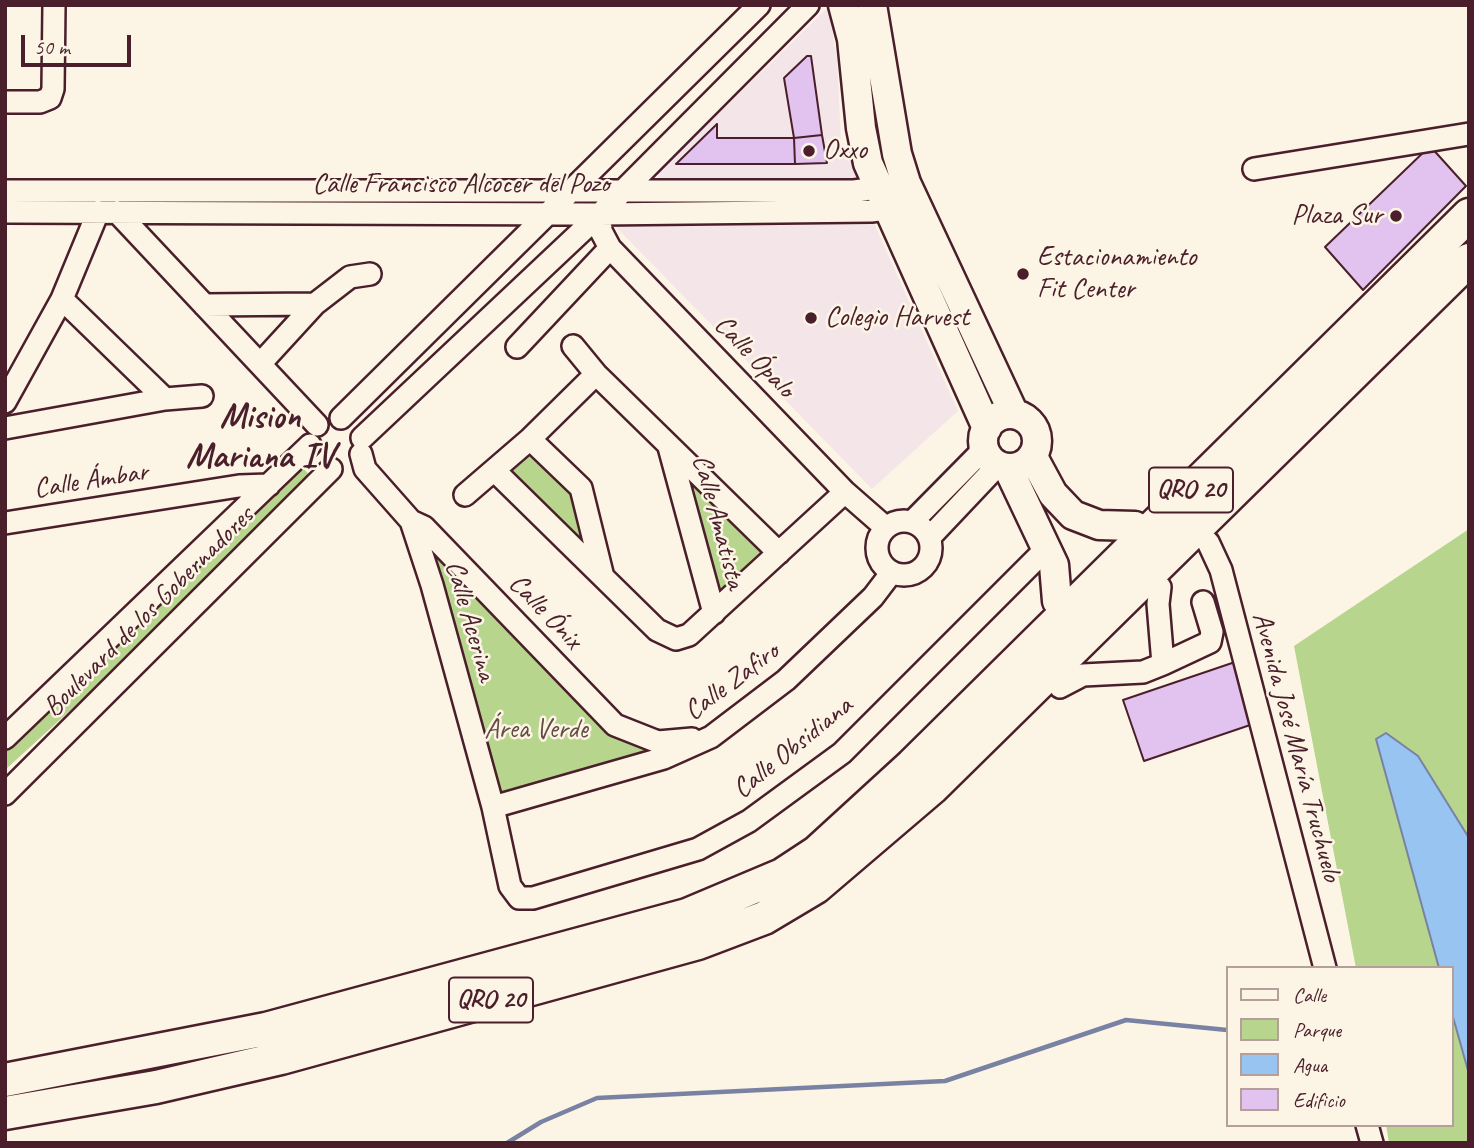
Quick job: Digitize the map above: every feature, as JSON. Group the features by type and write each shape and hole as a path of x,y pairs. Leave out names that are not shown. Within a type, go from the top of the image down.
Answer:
{"highway":[{"path":"922,776 971,690 1057,601 1469,201"},
{"name":"QRO 20","path":"5,1113 156,1087 281,1058 698,943 764,918 816,887 1469,215"},
{"path":"922,776 999,750 1468,277"},
{"name":"QRO 20","path":"5,1080 267,1029 687,915 782,875 922,776 1468,277"}],"main road":[{"path":"844,5 852,39 861,128 868,163 1055,565 1057,601"},
{"path":"872,5 897,154 911,194 1014,414 1031,423 1036,431 1037,449 1002,454"},
{"path":"1014,414 999,417 1002,454 1053,494 1073,515 1099,525 1135,526"}],"street":[{"path":"5,102 40,102 50,98 53,89 54,5"},
{"path":"341,418 759,5"},
{"name":"Boulevard de los Gobernadores","path":"5,794 353,460 808,5"},
{"path":"1254,169 1469,134"},
{"name":"Calle Francisco Alcocer del Pozo","path":"5,191 623,191 883,200"},
{"name":"Calle Francisco Alcocer del Pozo","path":"5,212 600,214 883,200 911,194"},
{"path":"5,402 107,212 204,305 260,364 314,435 316,461 353,460 354,425 341,418 324,420 314,435"},
{"name":"Calle Ópalo","path":"600,214 601,231 610,248 845,492 885,527"},
{"path":"517,347 610,248"},
{"path":"260,364 315,304 350,277 370,274"},
{"path":"62,299 165,400"},
{"path":"204,305 315,304"},
{"name":"Calle Amatista","path":"573,346 596,374 779,554"},
{"path":"465,495 530,439 596,374"},
{"path":"5,428 202,396"},
{"name":"Boulevard de los Gobernadores","path":"5,738 269,485 314,435"},
{"path":"530,439 581,488 603,576"},
{"name":"Calle Amatista","path":"669,445 714,613"},
{"path":"912,522 929,538 930,556 925,564 910,574 892,572 879,560 877,552 877,543 885,527 893,523 912,522 1002,454"},
{"path":"929,538 1002,454"},
{"name":"Calle Ónix","path":"353,460 411,521 424,527 445,548 615,725 659,742 711,737"},
{"name":"Calle Amatista","path":"495,471 657,630 676,639 689,635 845,492"},
{"name":"Calle Ámbar","path":"5,523 239,486 269,485"},
{"name":"Calle Acerina","path":"411,521 493,807 510,886 519,898"},
{"name":"Avenida José María Truchuelo","path":"1208,542 1221,570 1324,966"},
{"path":"422,557 427,549 445,548"},
{"name":"Calle Obsidiana","path":"519,898 533,898 698,849 749,821 842,752 1047,548"},
{"name":"Calle Zafiro","path":"493,807 664,758 711,737 786,680 873,597 892,572"},
{"path":"1160,587 1158,604 1163,664"},
{"path":"1060,687 1083,676 1143,672 1210,642 1212,632 1203,602"}],"shaded area":[{"path":"828,7 837,59 841,141 861,180 661,180 657,174"},
{"name":"Colegio Harvest","path":"874,223 958,411 872,489 615,226"}],"green space":[{"path":"528,449 569,489 585,550 506,467"},
{"path":"680,461 765,553 717,595"},
{"path":"302,467 318,484 5,770 5,741"},
{"path":"1469,529 1469,1143 1389,1143 1386,1127 1453,1127 1453,966 1356,966 1294,646"},
{"name":"Área Verde","path":"440,555 602,713 677,747 494,805 432,560"}],"water":[{"path":"1386,733 1418,756 1469,838 1469,1074 1453,1017 1453,966 1438,966 1376,739"}],"building":[{"path":"807,56 811,56 822,135 794,138 784,78"},
{"path":"717,124 717,138 794,138 795,164 676,164"},
{"name":"Oxxo","path":"822,135 827,163 795,164 794,138"},
{"name":"Plaza Sur","path":"1430,146 1466,186 1363,290 1325,247"},
{"path":"1238,661 1259,722 1144,761 1123,700"}],"waterway":[{"path":"507,1143 541,1122 597,1098 945,1081 1126,1020 1226,1030"}],"place":[{"name":"Oxxo","path":"809,151"},
{"name":"Plaza Sur","path":"1396,216"},
{"name":"Estacionamiento Fit Center","path":"1023,274"},
{"name":"Colegio Harvest","path":"811,318"}],"district":[{"name":"Mision Mariana IV","path":"260,438"}]}
